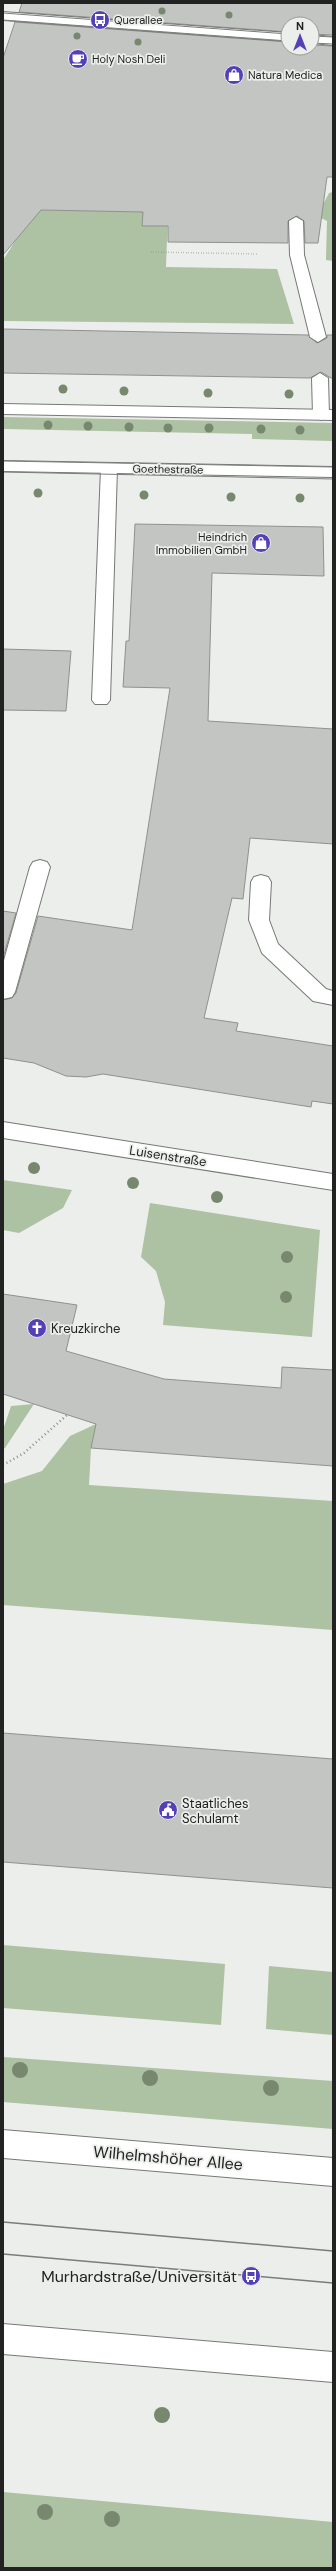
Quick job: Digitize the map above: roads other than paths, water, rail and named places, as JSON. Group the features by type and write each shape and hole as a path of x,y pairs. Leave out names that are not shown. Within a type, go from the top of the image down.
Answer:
{"street":[{"path":"3,16 280,36"},
{"path":"320,40 333,41"},
{"path":"296,222 297,255 318,337"},
{"path":"3,409 327,415 320,378"},
{"name":"Goethestraße","path":"3,466 333,472"},
{"path":"101,700 109,468"},
{"path":"5,992 40,868"},
{"path":"261,882 259,920 269,948 320,996 333,998"},
{"name":"Luisenstraße","path":"3,1130 333,1182"},
{"name":"Wilhelmshöher Allee","path":"3,2144 333,2172"},
{"path":"3,2339 333,2367"}],"tram line":[{"path":"3,13 280,33"},
{"path":"3,20 280,40"},
{"path":"320,36 333,37"},
{"path":"320,43 333,44"},
{"path":"3,461 333,467"},
{"path":"3,472 333,479"},
{"path":"3,2222 333,2251"},
{"path":"3,2254 333,2283"}],"place":[{"name":"Querallee","path":"100,20"},
{"name":"Holy Nosh Deli","path":"78,59"},
{"name":"Natura Medica","path":"234,75"},
{"name":"Heindrich Immobilien GmbH","path":"261,543"},
{"name":"Kreuzkirche","path":"37,1328"},
{"name":"Staatliches Schulamt","path":"168,1810"},
{"name":"Murhardstraße/Universität","path":"251,2276"}]}
